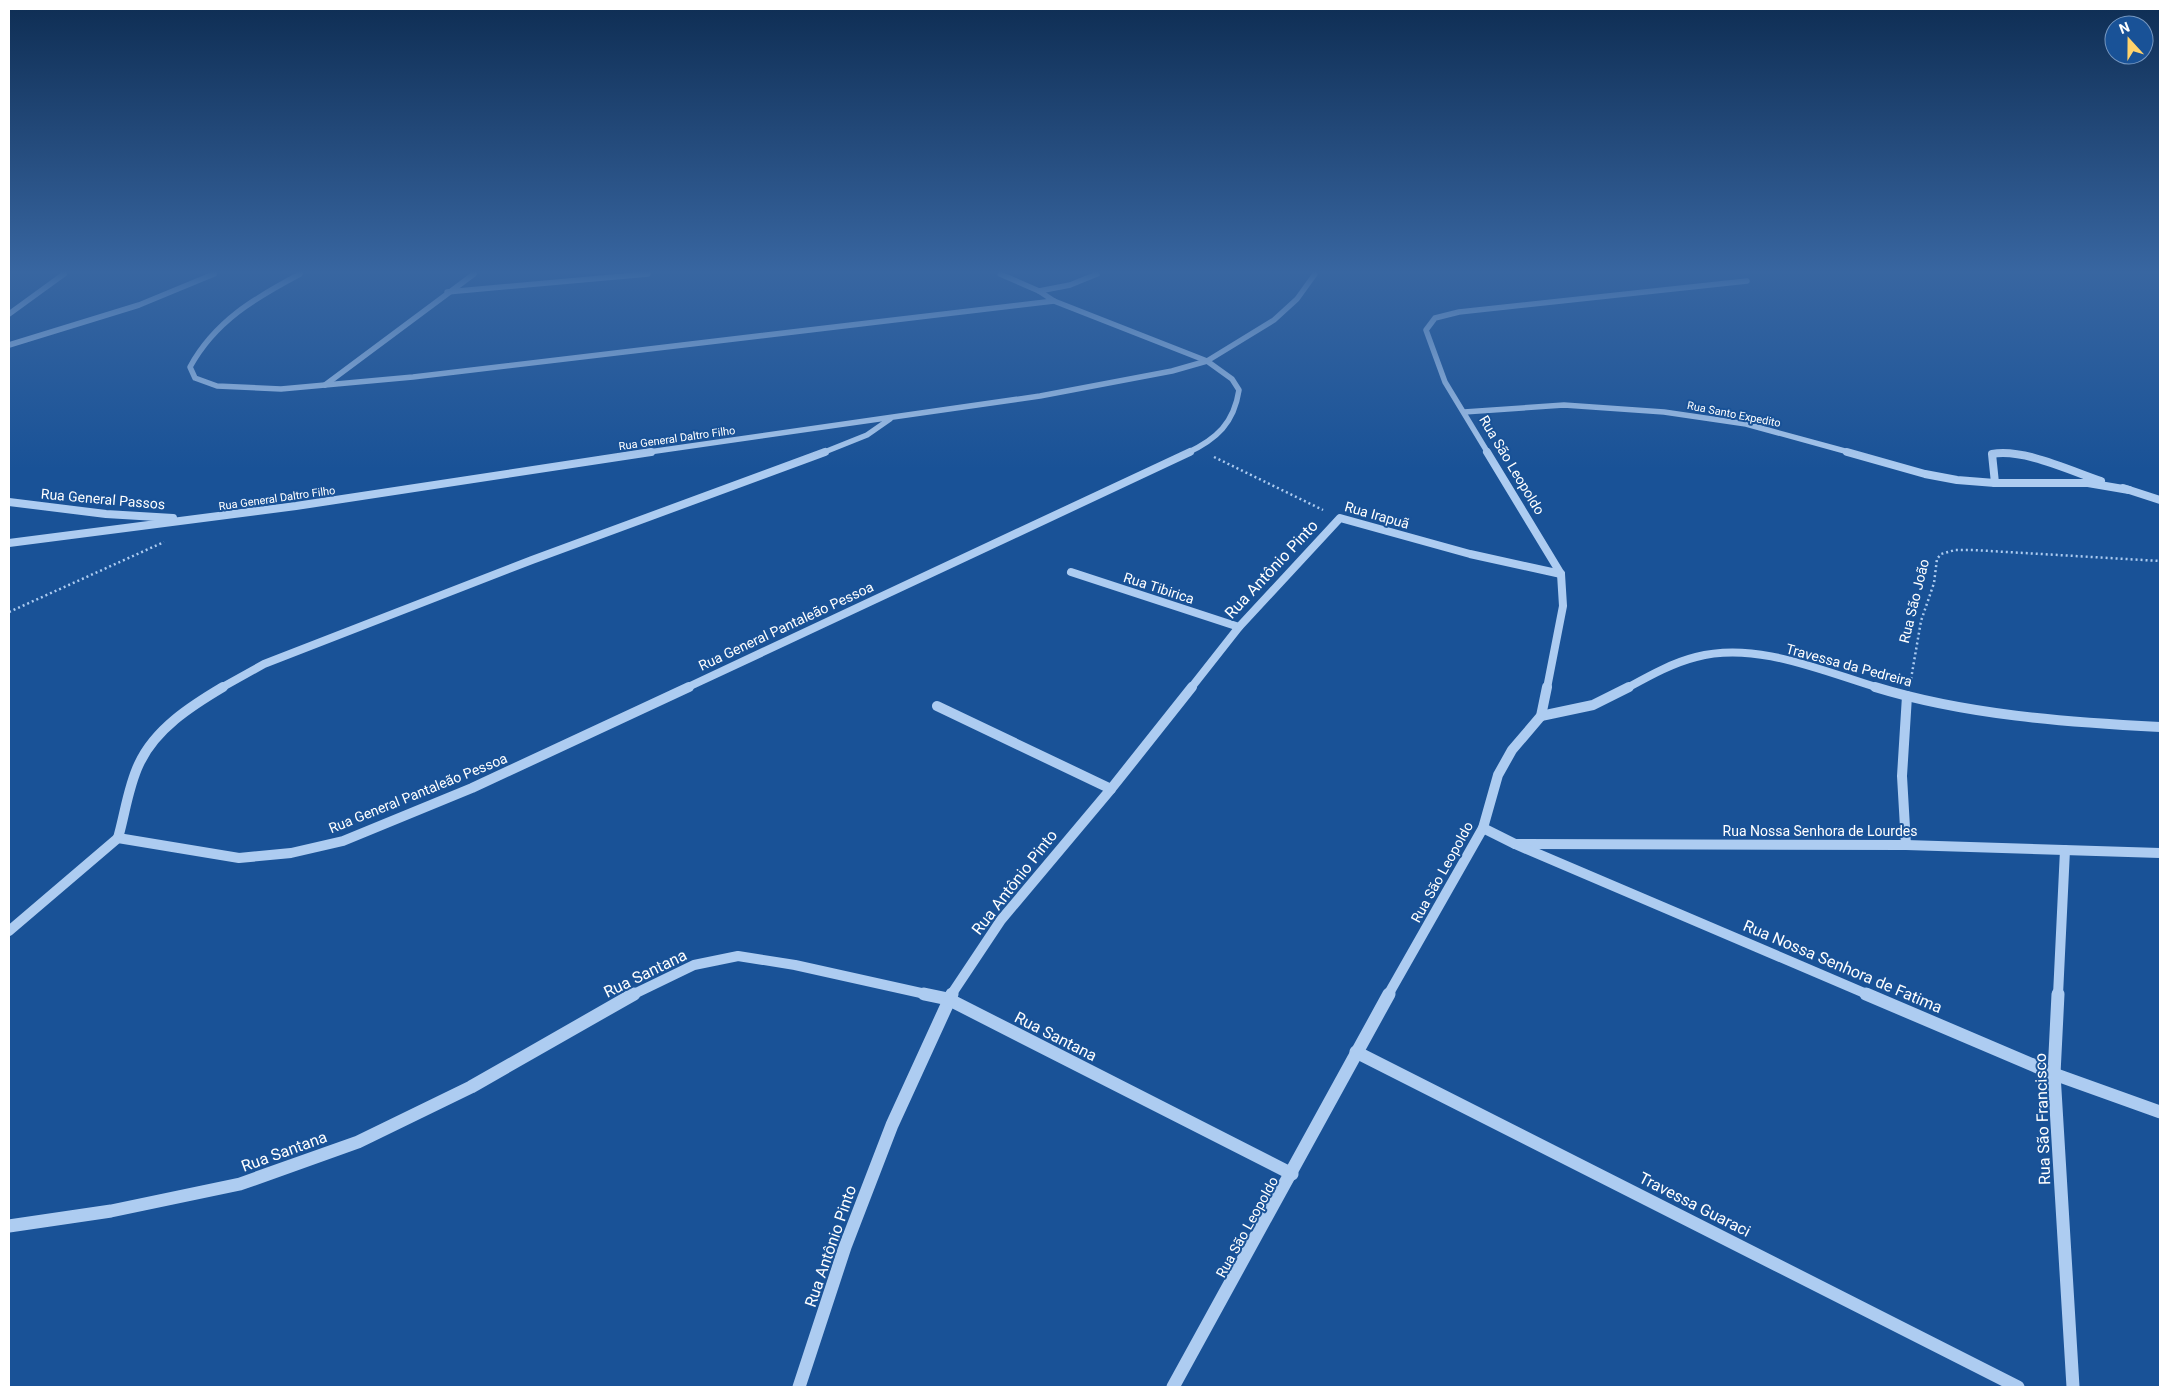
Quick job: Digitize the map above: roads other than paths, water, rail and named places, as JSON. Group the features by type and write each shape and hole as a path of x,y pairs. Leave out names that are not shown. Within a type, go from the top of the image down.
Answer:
{"street":[{"path":"9,345 29,339"},
{"path":"206,339 190,367 195,378 218,386 281,389 413,377 732,339"},
{"path":"324,386 385,339"},
{"name":"Rua General Pantaleão Pessoa","path":"118,838 239,858 291,853 343,841 481,784 1196,449 1219,433 1236,409 1239,390 1232,379 1207,361 1151,339"},
{"name":"Rua General Daltro Filho","path":"9,543 196,519 672,449 890,420 1040,396 1172,371 1207,361 1243,339"},
{"name":"Rua São Leopoldo","path":"1173,1387 1292,1174 1356,1052 1484,828 1498,775 1512,750 1541,716 1563,606 1561,574 1444,382 1428,339"},
{"name":"Rua Santo Expedito","path":"1464,412 1564,405 1664,412 1746,424 1925,474 1957,480 1995,483 2073,482 2129,490"},
{"path":"9,931 118,838 139,763 154,741 186,712 234,679 264,664 532,560 845,445 868,435 890,420"},
{"name":"Rua Santo Expedito","path":"1995,483 1991,459 1992,454 1999,451 2022,455 2160,500"},
{"name":"Rua General Passos","path":"9,502 106,514 196,519"},
{"name":"Rua Irapuã","path":"1340,518 1470,554 1561,574"},
{"name":"Rua Antônio Pinto","path":"799,1387 845,1246 892,1125 948,999 1001,920 1111,789 1239,627 1340,518"},
{"name":"Rua Tibirica","path":"1071,572 1239,627"},
{"name":"Travessa da Pedreira","path":"1541,716 1569,712 1598,703 1682,662 1709,654 1746,653 1798,664 1907,696 2076,723 2160,727"},
{"path":"1906,845 1902,776 1907,696"},
{"path":"937,706 1111,789"},
{"name":"Rua Nossa Senhora de Lourdes","path":"1484,828 1515,844 1906,845 2160,853"},
{"name":"Rua Nossa Senhora de Fatima","path":"1515,844 2054,1074 2160,1112"},
{"name":"Rua São Francisco","path":"2065,850 2054,1074 2073,1387"},
{"name":"Rua Santana","path":"9,1226 111,1211 240,1184 358,1142 471,1087 639,991 694,966 738,956 795,965 948,999 1292,1174"},
{"name":"Travessa Guaraci","path":"1356,1052 2018,1387"}]}
